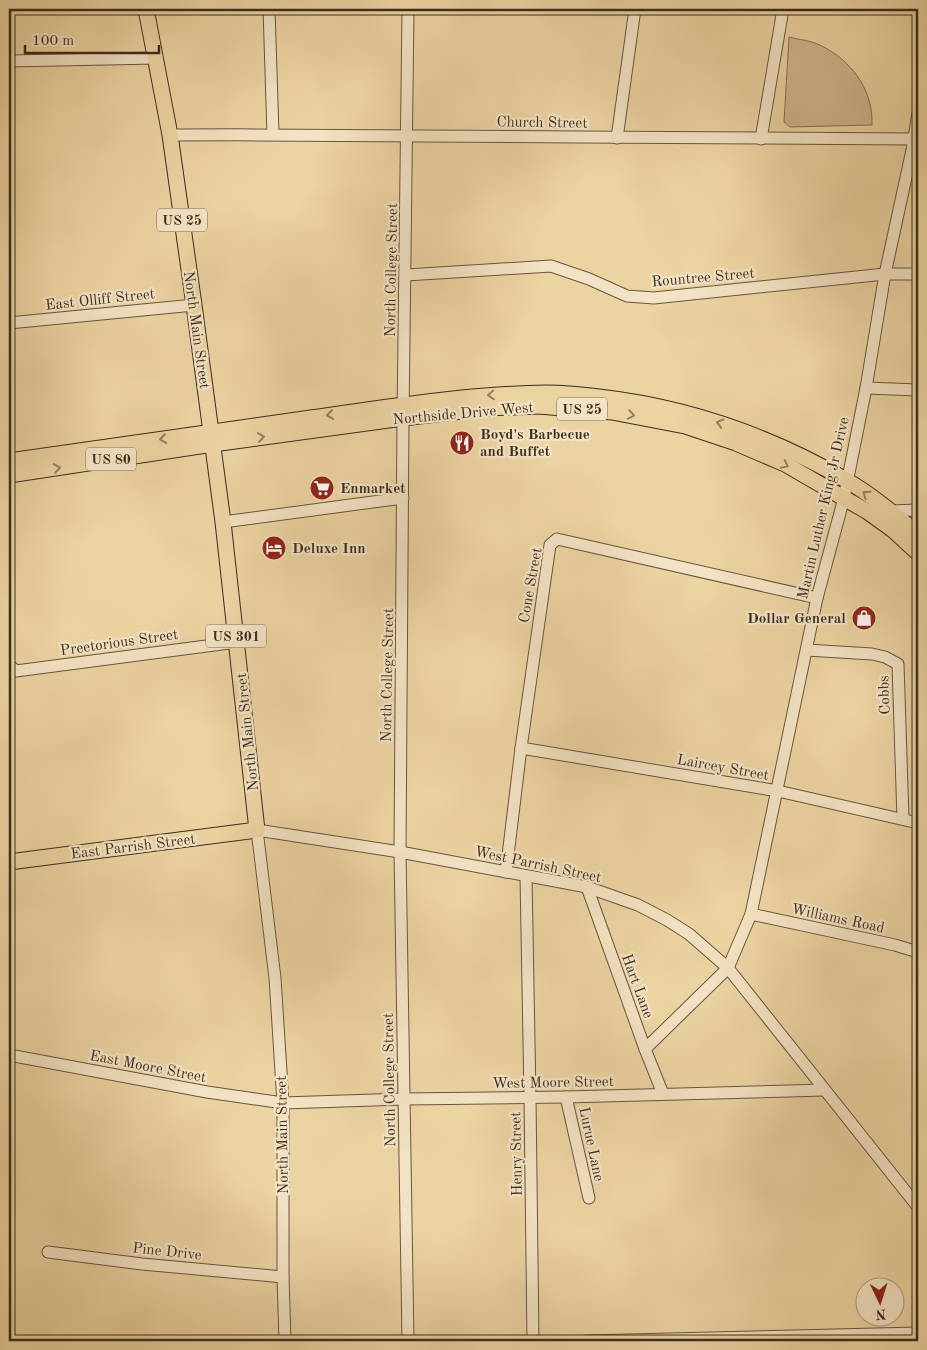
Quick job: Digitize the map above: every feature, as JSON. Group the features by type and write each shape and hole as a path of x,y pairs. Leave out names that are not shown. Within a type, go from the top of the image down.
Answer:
{"main road":[{"name":"North Main Street","path":"146,9 170,135 194,304 223,522 257,830"},
{"name":"Northside Drive West","path":"212,438 403,411 491,395 550,393 622,400 678,411 730,426 801,456 848,481 890,510 918,534"},
{"name":"Northside Drive West","path":"403,411 539,406 612,412 685,426 736,443 785,464 868,512 893,530 918,553"},
{"name":"US 80","path":"9,461 212,438"},
{"name":"US 80","path":"9,475 212,438"},
{"name":"East Parrish Street","path":"9,862 257,830"}],"street":[{"path":"269,9 273,134"},
{"name":"North College Street","path":"408,9 400,852 408,1341"},
{"path":"617,138 635,9"},
{"path":"761,139 783,9"},
{"path":"9,61 156,58"},
{"name":"Martin Luther King Jr Drive","path":"645,1049 728,968 751,914 818,598 848,481 885,274 915,147 918,114"},
{"name":"Church Street","path":"170,135 273,134 761,139 915,147"},
{"name":"Rountree Street","path":"406,275 551,266 589,279 627,296 654,298 885,274 918,274"},
{"name":"East Olliff Street","path":"9,323 194,304"},
{"path":"866,388 918,390"},
{"path":"223,522 403,498"},
{"path":"890,510 918,510"},
{"name":"Cone Street","path":"506,872 521,748 550,546 557,539 818,598"},
{"name":"Preetorious Street","path":"9,665 16,671 236,642"},
{"name":"Cobbs","path":"807,650 872,654 885,657 898,664 904,819"},
{"name":"Laircey Street","path":"521,748 778,792 918,823"},
{"name":"West Parrish Street","path":"257,830 400,852 587,887 638,905 667,920 689,934 728,968 918,1207"},
{"name":"North Main Street","path":"257,830 276,978 283,1103 285,1341"},
{"name":"Henry Street","path":"526,876 533,1341"},
{"name":"Hart Lane","path":"587,887 663,1094"},
{"name":"Williams Road","path":"751,914 895,945 918,952"},
{"name":"East Moore Street","path":"9,1055 207,1092 283,1103"},
{"name":"West Moore Street","path":"283,1103 824,1090"},
{"name":"Lurue Lane","path":"566,1097 589,1198"},
{"name":"Pine Drive","path":"48,1252 283,1277"},
{"path":"586,1341 918,1333"}],"shaded area":[{"path":"789,37 823,46 842,59 864,87 871,111 872,125 790,127 784,122"}],"place":[{"name":"Boyd's Barbecue and Buffet","path":"462,443"},
{"name":"Enmarket","path":"322,488"},
{"name":"Deluxe Inn","path":"274,548"},
{"name":"Dollar General","path":"864,618"}]}
